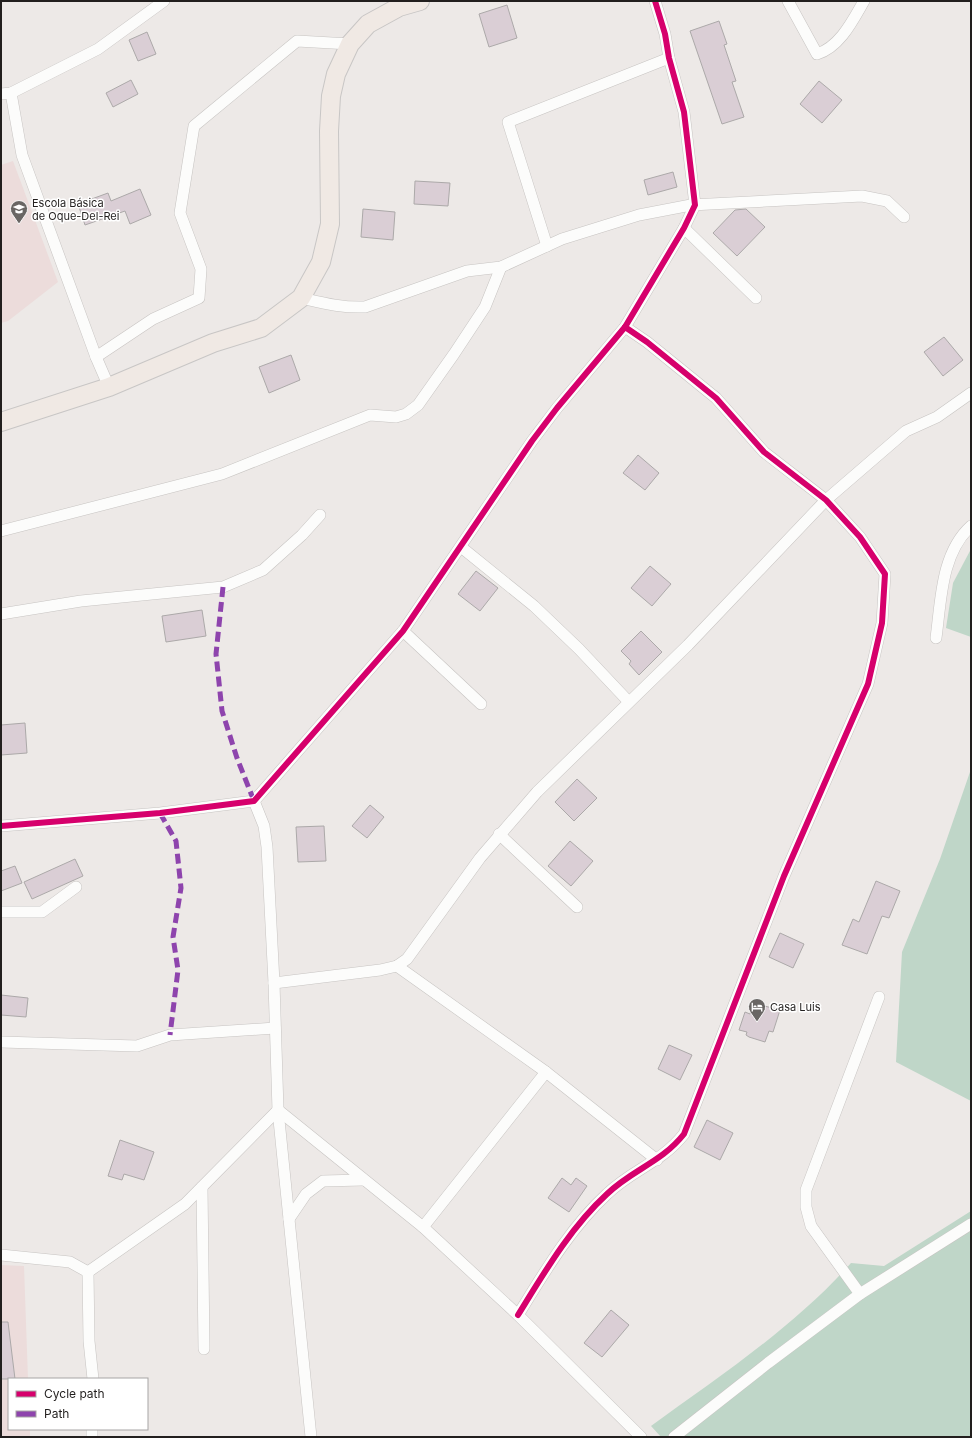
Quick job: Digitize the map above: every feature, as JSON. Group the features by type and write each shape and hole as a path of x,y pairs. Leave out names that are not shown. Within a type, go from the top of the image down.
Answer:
{"main road":[{"path":"1,422 109,387 213,343 261,328 301,298 320,262 330,224 329,131 331,96 336,74 350,44 368,24 397,4 420,1"}],"street":[{"path":"109,387 96,357 22,155 6,94 98,49 164,1"},
{"path":"1,826 160,813 254,801 402,631 553,413 625,327 684,228 695,205 684,112 669,58 665,34 655,1"},
{"path":"788,1 817,54 827,51 840,38 864,1"},
{"path":"96,357 153,319 199,298 201,268 180,213 194,126 297,41 350,44"},
{"path":"547,246 508,122 669,58"},
{"path":"301,298 332,306 350,308 365,307 467,271 501,267 562,239 639,215 695,205 862,196 887,201 904,217"},
{"path":"684,228 756,298"},
{"path":"1,531 222,474 370,415 396,417 406,414 418,405 454,354 485,306 501,267"},
{"path":"518,1314 564,1243 606,1195 631,1174 657,1160 673,1148 684,1134 784,876 868,684 882,623 885,574 860,537 826,500 764,452 716,398 647,342 625,327"},
{"path":"274,983 380,970 397,966 407,959 480,858 499,834 537,792 628,701 688,645 826,500 906,431 937,417 971,393"},
{"path":"1,614 81,601 223,587 264,570 302,536 320,515"},
{"path":"936,638 945,572 962,534 971,526"},
{"path":"461,547 534,606 628,701"},
{"path":"402,631 481,704"},
{"path":"254,801 264,826 267,847 274,983 278,1110 311,1437"},
{"path":"499,834 577,907"},
{"path":"1,912 42,912 76,887"},
{"path":"397,966 546,1072 657,1160"},
{"path":"860,1294 812,1226 806,1207 806,1190 879,997"},
{"path":"1,1042 137,1046 170,1035 275,1028"},
{"path":"423,1227 546,1072"},
{"path":"278,1110 423,1227 518,1314 641,1437"},
{"path":"88,1272 185,1204 278,1110"},
{"path":"289,1219 306,1194 323,1181 363,1180"},
{"path":"202,1187 204,1349"},
{"path":"674,1437 768,1363 860,1294 971,1224"},
{"path":"1,1255 70,1262 88,1272"},
{"path":"88,1272 89,1341 93,1378"}],"shaded area":[{"name":"Escola Básica de Oque-Del-Rei","path":"13,161 58,282 8,321 1,323 1,165"},
{"path":"1,1265 24,1266 28,1378 8,1378 8,1430 30,1430 30,1437 1,1437"}],"green space":[{"path":"971,549 971,637 946,628 953,583"},
{"path":"971,769 971,1101 896,1062 902,952 940,859"},
{"path":"971,1211 971,1437 661,1437 651,1426 756,1350 781,1330 829,1286 851,1263 884,1266"}],"building":[{"path":"507,5 517,38 489,47 479,14"},
{"path":"719,21 727,44 724,45 736,81 732,82 744,117 722,124 690,31"},
{"path":"147,32 156,54 138,61 129,40"},
{"path":"131,80 138,94 113,107 106,93"},
{"path":"819,81 842,100 822,123 800,104"},
{"path":"673,172 677,187 648,195 644,180"},
{"path":"415,181 450,183 448,206 414,204"},
{"path":"140,189 151,215 130,224 125,211 85,225 78,204 108,193 111,201"},
{"path":"363,209 395,212 393,240 361,237"},
{"path":"746,209 765,227 737,256 713,233 735,210"},
{"path":"944,337 963,360 943,376 924,352"},
{"path":"291,355 300,380 269,393 259,367"},
{"path":"638,455 659,473 645,490 623,473"},
{"path":"650,566 671,584 652,606 631,588"},
{"path":"476,571 498,588 480,611 458,594"},
{"path":"202,610 206,636 166,642 162,616"},
{"path":"641,631 662,652 639,675 629,664 631,661 621,651"},
{"path":"25,723 27,753 1,755 1,725"},
{"path":"577,779 597,798 574,821 555,802"},
{"path":"370,805 384,817 367,838 352,826"},
{"path":"324,826 326,861 298,862 296,827"},
{"path":"570,841 593,861 571,886 548,866"},
{"path":"75,859 83,876 32,899 24,882"},
{"path":"15,866 22,883 1,891 1,871"},
{"path":"876,881 900,891 889,918 882,916 867,954 842,945 853,919 859,922"},
{"path":"780,933 804,944 793,968 769,957"},
{"path":"1,995 28,998 26,1017 1,1015"},
{"path":"753,1003 780,1010 773,1032 769,1031 765,1042 749,1037 746,1035 747,1032 739,1030 745,1012 750,1014"},
{"path":"669,1045 692,1055 680,1080 658,1069"},
{"path":"707,1120 733,1133 720,1160 694,1147"},
{"path":"120,1140 154,1152 144,1180 124,1174 122,1180 108,1176"},
{"path":"562,1178 571,1185 576,1178 587,1186 569,1212 548,1198"},
{"path":"611,1310 629,1325 602,1357 584,1343"},
{"path":"1,1322 8,1322 15,1378 1,1379"}],"marked path":[{"path":"223,587 216,654 222,711 237,758 254,801"},
{"path":"160,813 176,841 181,888 173,937 178,970 170,1035"}],"cycle path":[{"path":"1,826 160,813 254,801 403,631 532,441 557,408 625,327 684,228 695,205 684,112 669,58 665,34 655,1"},
{"path":"518,1315 558,1252 581,1221 617,1185 666,1152 684,1134 784,876 868,684 882,623 885,574 860,537 826,500 764,452 716,398 647,342 625,327"}],"place":[{"name":"Escola Básica de Oque-Del-Rei","path":"19,224"},
{"name":"Casa Luis","path":"757,1022"}]}
